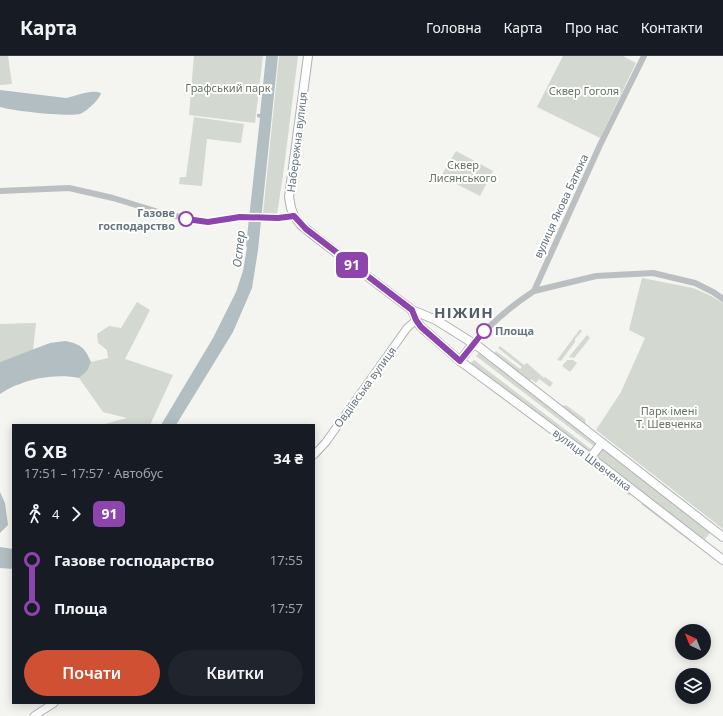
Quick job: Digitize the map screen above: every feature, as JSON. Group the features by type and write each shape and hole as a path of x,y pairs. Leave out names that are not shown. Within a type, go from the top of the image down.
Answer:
{"main road":[{"name":"Набережна вулиця","path":"308,56 289,197 294,216 301,225 412,310"},
{"name":"вулиця Шевченка","path":"412,310 436,320 479,347 723,537"},
{"path":"412,310 416,320 422,314"},
{"name":"вулиця Шевченка","path":"416,320 460,361 722,558"},
{"name":"Овдіївська вулиця","path":"315,453 326,442 407,328 416,320"},
{"path":"460,361 473,344"},
{"path":"590,458 602,443"},
{"path":"34,716 52,704"}],"street":[{"name":"вулиця Якова Батюка","path":"534,291 597,151 644,56"},
{"path":"0,191 69,188 114,198 165,214 202,222 221,221 240,217 278,218 294,216"},
{"path":"473,344 487,328 518,302 534,291 596,276 653,273 695,284 713,292 723,299"}],"green space":[{"path":"0,56 8,56 12,84 0,85"},
{"name":"Графський парк","path":"194,56 263,56 255,123 189,115"},
{"path":"279,56 298,56 277,215 263,214"},
{"name":"Сквер Гоголя","path":"563,56 623,56 636,63 600,138 537,107"},
{"path":"194,117 244,124 241,143 207,139 202,186 179,184 180,177 186,177"},
{"name":"Сквер Лисянського","path":"456,151 493,171 480,196 441,176"},
{"name":"Парк імені Т. Шевченка","path":"642,278 693,288 723,303 723,529 596,430 621,392 645,338 629,330"},
{"path":"137,302 150,310 125,359 173,375 150,424 105,424 127,418 103,412 79,378 87,371 91,362 108,358 107,350 98,343 97,334 109,326 121,328"},
{"path":"36,323 33,350 0,362 0,324"},
{"path":"580,329 582,331 561,361 557,360"},
{"path":"587,335 590,338 574,358 569,357"},
{"path":"500,346 524,365 527,363 544,378 545,377 553,383 550,387 539,379 536,383 531,379 530,381 494,354 496,351 520,369 522,367 498,348"},
{"path":"480,352 598,442 595,447 476,356"},
{"path":"474,360 592,450 588,455 470,364"},
{"path":"567,360 573,360 577,363 570,372 562,366"},
{"path":"566,405 585,419 586,424 562,406"},
{"path":"604,447 712,530 703,542 595,458"},
{"path":"605,473 629,491 630,496 602,474"},
{"path":"643,503 692,540 691,542 641,504"}],"shaded area":[{"name":"Остер","path":"266,56 278,56 258,250 252,288 233,332 177,424 162,424 213,338 236,292 243,271 247,247 260,118 257,117 257,114 260,114"},
{"path":"0,90 66,98 88,92 101,93 95,102 83,113 64,115 28,112 0,107"},
{"path":"65,341 82,347 87,353 91,362 87,371 79,378 57,376 41,378 15,386 0,394 0,362 50,343"},
{"path":"0,492 5,503 8,525 0,533"},
{"path":"0,547 12,549 12,569 0,568"}],"bus line":[{"name":"91","path":"186,219 208,222 240,217 278,218 294,216 301,225 335,253 412,310 421,327 460,361 484,331"}],"place":[{"name":"Газове господарство","path":"186,219"},
{"name":"Площа","path":"484,331"}],"district":[{"name":"НІЖИН","path":"464,313"}]}
